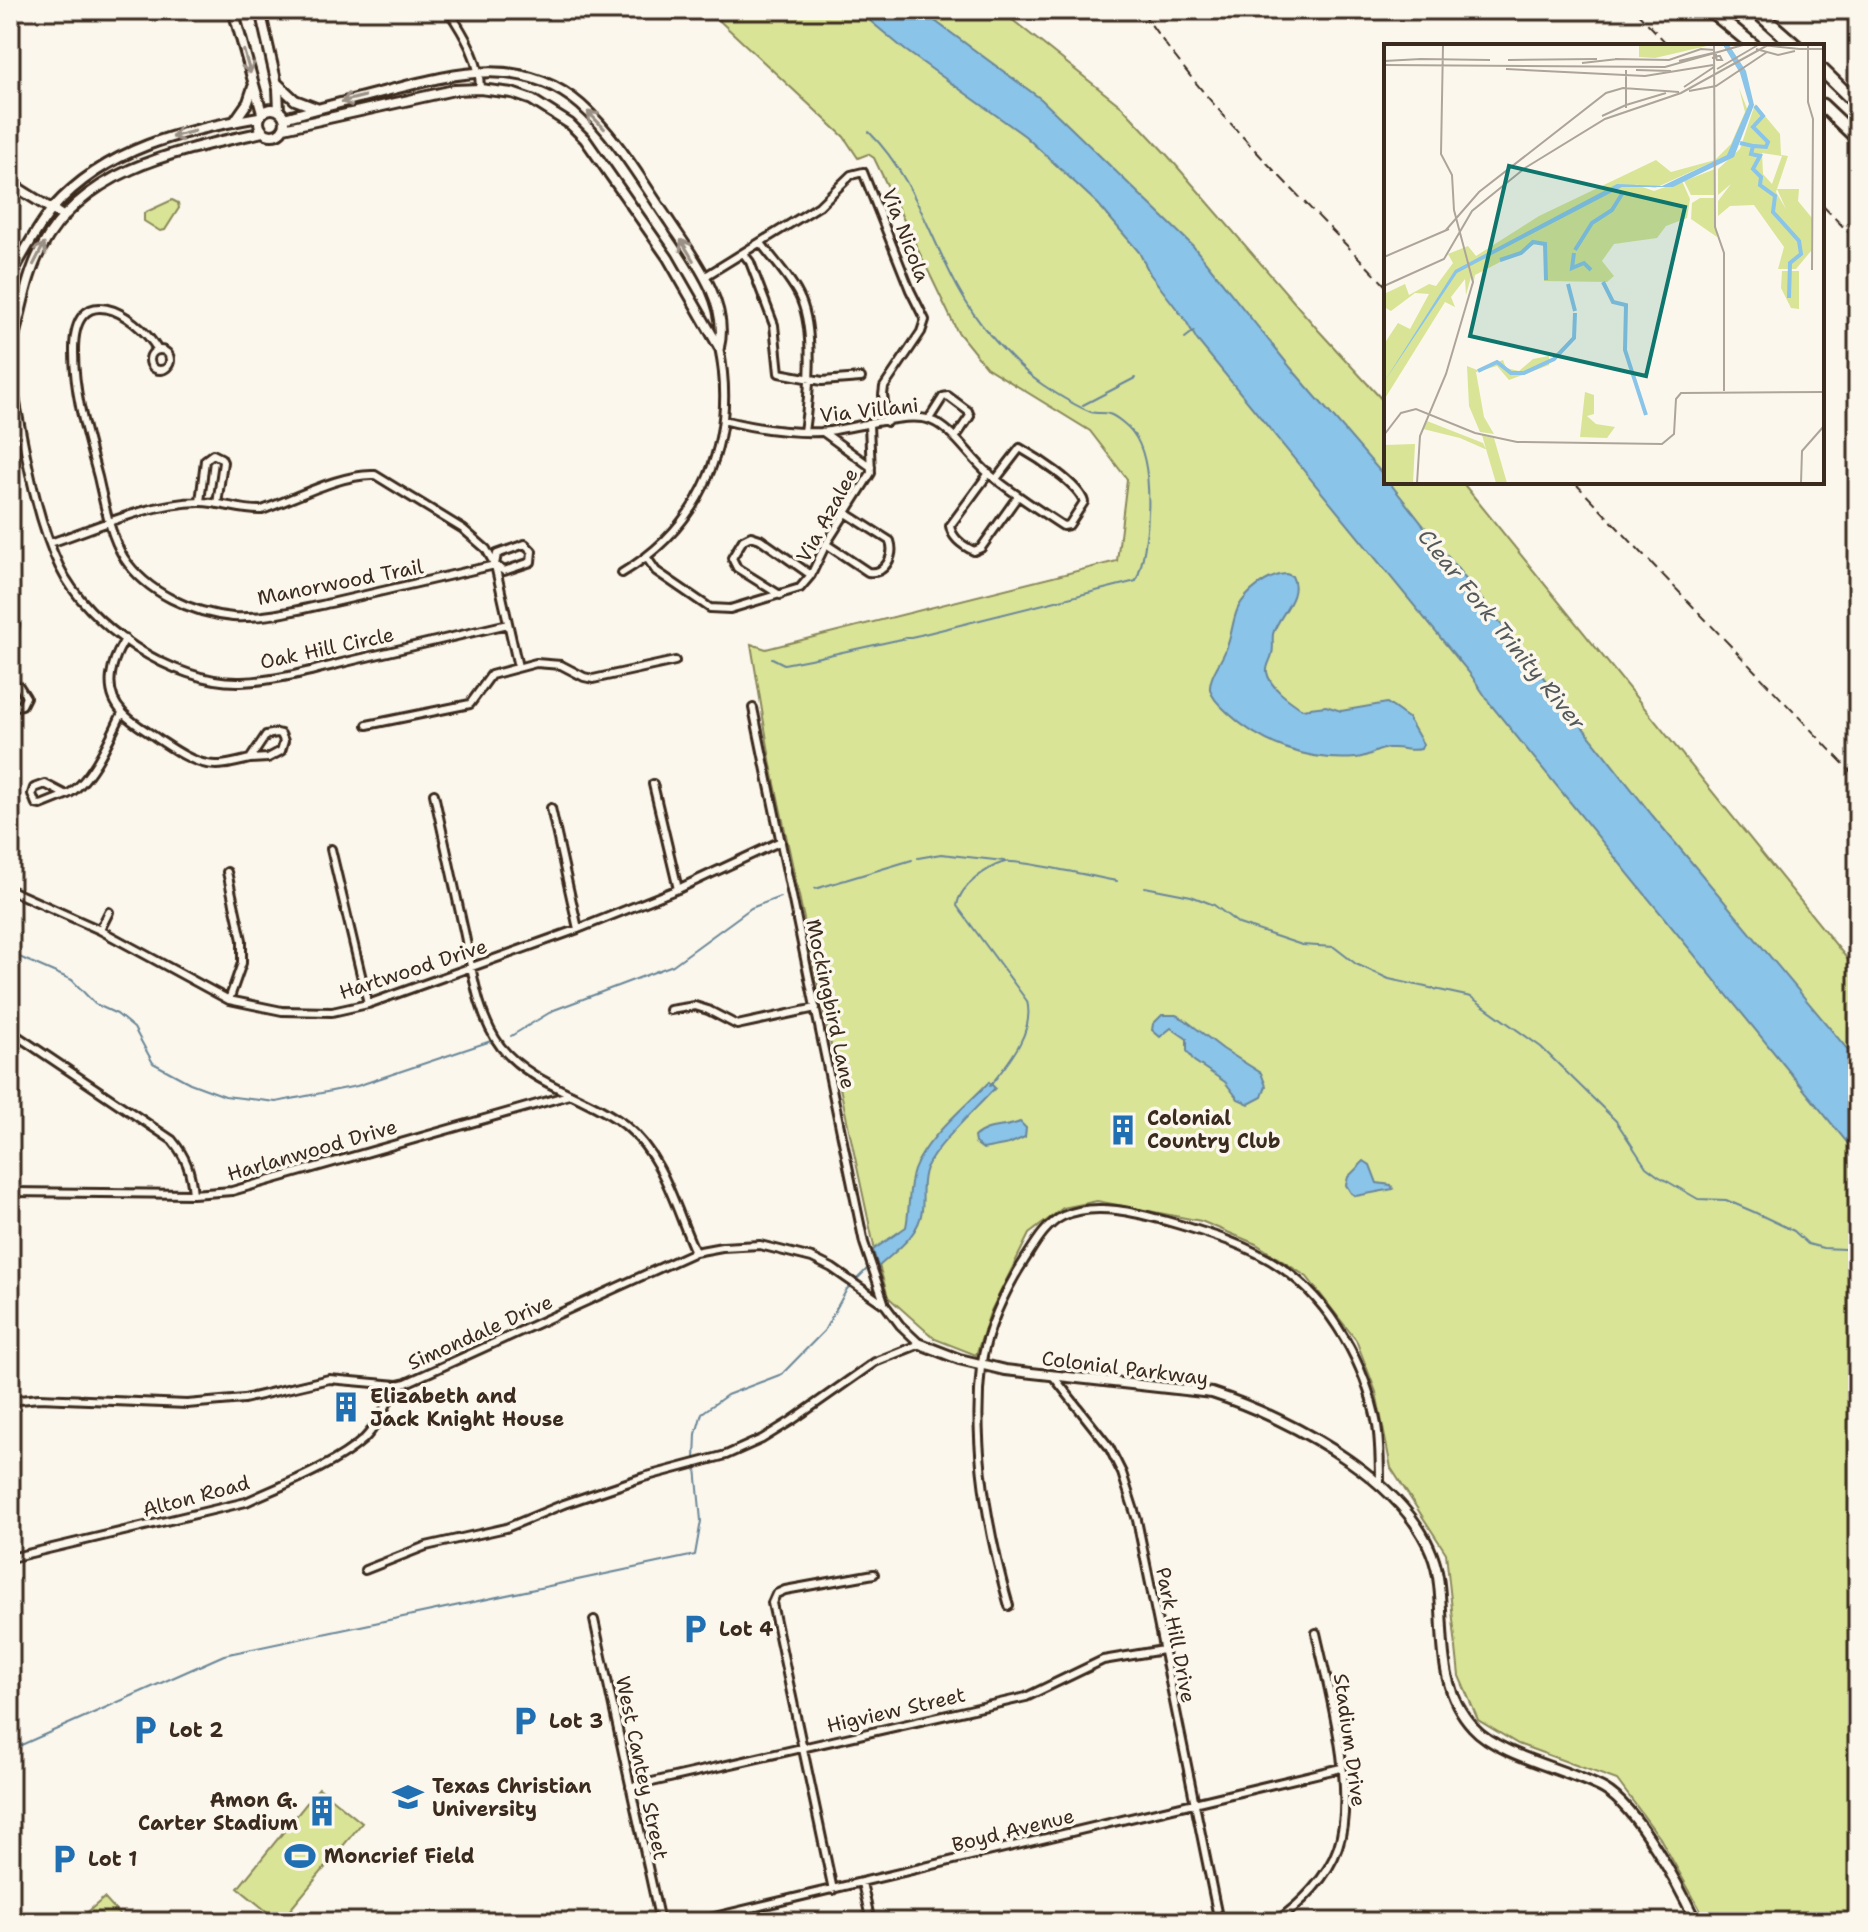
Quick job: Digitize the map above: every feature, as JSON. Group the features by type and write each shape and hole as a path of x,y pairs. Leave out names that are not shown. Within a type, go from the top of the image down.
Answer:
{"highway":[{"path":"1710,10 1752,44"},
{"path":"1755,10 1794,44"},
{"path":"1824,72 1858,105"},
{"path":"1824,107 1858,139"}],"street":[{"path":"233,10 263,132"},
{"path":"260,10 284,128"},
{"path":"448,10 465,36 478,72 480,89"},
{"path":"10,277 53,209 85,177 133,150 261,115 270,109 282,114 317,108 455,73 504,73 536,80 557,89 579,103 613,139 704,277 722,322 719,347"},
{"path":"276,81 295,100 317,108"},
{"path":"234,122 248,102 253,86"},
{"path":"10,349 27,280 42,246 64,217 107,182 142,163 263,132 276,135 284,128 454,90 512,93 532,100 570,124 585,139 668,258 719,347 725,392 723,420 718,450 699,495 673,532 647,558 622,573"},
{"name":"Via Nicola","path":"761,243 819,206 851,175 863,172 925,320 921,332 884,387 887,422"},
{"path":"10,183 64,217"},
{"path":"704,277 761,243 801,299 806,317 811,380 804,432"},
{"path":"743,253 750,262 774,325 779,373 811,380 861,378"},
{"name":"Manorwood Trail","path":"158,350 147,332 109,307 94,308 81,316 74,334 77,396 110,523 124,557 146,584 196,609 234,617 273,615 495,565 501,572 518,567"},
{"name":"Oak Hill Circle","path":"10,371 38,505 50,543 73,589 111,630 155,659 209,678 240,682 290,676 508,624"},
{"path":"929,419 943,397 948,396 970,416 955,438"},
{"name":"Via Villani","path":"723,420 746,426 823,432 929,419 955,438 996,479 1063,526 1069,525 1084,502 1082,495 1067,481 1020,448 996,479"},
{"name":"Via Azalee","path":"647,558 661,575 710,608 730,609 800,588 811,575 826,544 865,484 871,467 869,424"},
{"path":"823,432 871,467"},
{"path":"200,502 205,460 213,454 223,462 217,504"},
{"path":"989,473 950,526 951,533 961,543 974,551 981,548 1018,496"},
{"path":"50,543 166,504 200,502 262,510 366,474 375,475 474,536 495,565"},
{"path":"826,544 868,572 883,570 891,555 890,541 846,513"},
{"path":"780,595 737,568 732,558 743,540 751,536 760,539 811,575"},
{"path":"510,549 518,567 531,562 532,551 525,544 510,549 497,554 495,565 518,667"},
{"path":"10,600 10,645"},
{"path":"125,639 110,676 113,697 122,713 165,744 203,764 217,765 275,756 284,747 281,734 266,735 250,759"},
{"path":"367,725 470,704 491,675 536,663 555,664 593,679 675,661"},
{"path":"10,685 19,686 26,697 22,705 10,707"},
{"name":"Mockingbird Lane","path":"753,708 869,1260 885,1305"},
{"path":"66,795 45,784 34,788 32,794 36,804 41,805 66,795 77,787 94,765 122,713"},
{"path":"653,784 678,889"},
{"path":"434,794 472,969 489,1026 501,1047 519,1064 626,1127 652,1155 665,1177 695,1252"},
{"path":"551,808 578,929"},
{"name":"Hartwood Drive","path":"10,890 100,930 229,1000 260,1008 332,1012 368,1004 472,969 578,929 678,889 781,841"},
{"path":"331,849 368,1004"},
{"path":"227,872 242,940 242,963 229,1000"},
{"path":"100,930 109,912"},
{"path":"670,1010 695,1006 737,1025 816,1008"},
{"path":"10,1031 172,1140 188,1166 193,1194"},
{"name":"Harlanwood Drive","path":"10,1192 193,1194 232,1191 569,1095"},
{"path":"1009,1606 997,1564 982,1480 979,1435 981,1365 992,1327 1017,1272 1049,1225 1078,1211 1127,1210 1193,1229 1251,1251 1282,1268 1306,1289 1337,1326 1357,1363 1373,1411 1379,1443 1380,1486"},
{"name":"Simondale Drive","path":"10,1401 39,1398 187,1404 244,1399 329,1379 397,1385 451,1364 695,1252 740,1245 777,1248 812,1258 885,1305 920,1344"},
{"path":"365,1570 426,1546 506,1528 564,1504 644,1477 703,1462 762,1439 875,1362 920,1344"},
{"name":"Colonial Parkway","path":"920,1344 981,1365 1053,1376 1184,1388 1243,1403 1337,1453 1380,1486 1419,1526 1433,1553 1443,1616 1445,1670 1465,1717 1482,1736 1593,1783 1615,1796 1639,1824 1686,1900 1696,1922"},
{"name":"Park Hill Drive","path":"1053,1376 1097,1430 1122,1473 1137,1520 1219,1922"},
{"name":"Alton Road","path":"10,1558 246,1502 350,1449 366,1437 397,1385"},
{"path":"833,1890 773,1598 785,1590 874,1574"},
{"name":"West Cantey Street","path":"594,1620 660,1922"},
{"name":"Stadium Drive","path":"1275,1922 1326,1873 1338,1848 1345,1816 1341,1768 1316,1633"},
{"name":"Higview Street","path":"630,1787 1026,1697 1103,1660 1163,1650"},
{"name":"Boyd Avenue","path":"693,1922 1341,1768"},
{"path":"862,1883 871,1922"}],"green space":[{"name":"Colonial Country Club","path":"708,10 1000,10 1122,107 1384,402 1384,484 1464,484 1858,972 1858,1922 1707,1922 1660,1838 1617,1780 1518,1744 1478,1720 1459,1676 1446,1553 1391,1468 1376,1392 1356,1340 1307,1277 1256,1244 1201,1221 1097,1201 1063,1208 1029,1234 990,1313 976,1355 935,1339 888,1297 875,1251 771,765 751,644 766,649 1117,561 1127,479 1090,431 986,367 957,331 874,158 868,154 858,158 844,137"},
{"path":"172,200 178,203 179,208 165,230 160,231 144,221 144,213"},
{"name":"Moncrief Field","path":"319,1788 362,1823 280,1922 238,1888"},
{"path":"104,1898 126,1922 76,1922"}],"water":[{"name":"Clear Fork Trinity River","path":"857,10 920,10 1041,99 1193,246 1290,367 1384,476 1384,484 1391,484 1652,815 1858,1062 1858,1156 1197,340 1150,274 1139,252 1098,204 1025,136 905,50"},
{"path":"1286,574 1292,576 1295,584 1292,599 1273,634 1273,651 1267,670 1272,683 1302,709 1326,706 1341,711 1387,703 1408,718 1423,744 1421,749 1386,748 1365,756 1339,759 1304,754 1256,734 1215,699 1210,689 1212,679 1228,644 1238,608 1258,585"},
{"path":"1162,1015 1176,1015 1184,1019 1261,1073 1266,1086 1262,1097 1249,1104 1238,1099 1225,1082 1194,1061 1187,1051 1187,1039 1171,1028 1160,1037 1152,1030 1153,1024"},
{"path":"989,1082 995,1088 948,1137 926,1168 922,1210 916,1228 878,1267 873,1250 906,1227 912,1177 927,1146"},
{"path":"1020,1122 1026,1128 1025,1137 983,1149 975,1143 974,1137 985,1130"},
{"path":"1364,1161 1370,1165 1377,1183 1391,1185 1393,1189 1356,1196 1351,1193 1346,1185 1348,1177"}],"waterway":[{"path":"772,658 784,664 815,658 1136,581 1145,548 1148,484 1145,464 1133,433 1112,415 1086,410 1043,385 990,335 957,286 904,179 869,132"},
{"path":"1185,338 1194,331"},
{"path":"1083,405 1135,378"},
{"path":"918,858 941,854 1004,861"},
{"path":"815,889 912,860"},
{"path":"990,1086 1024,1035 1027,1001 957,906 963,892 982,873 1005,862 1117,881"},
{"path":"1145,887 1191,896 1214,905 1239,924 1302,945 1334,947 1356,964 1389,979 1471,997 1541,1047 1616,1121 1646,1167 1658,1176 1698,1199 1726,1200 1754,1212 1794,1231 1808,1244 1844,1249"},
{"path":"511,1036 554,1010 673,965 751,908 780,897"},
{"path":"10,953 72,980 95,1004 117,1014 134,1028 153,1063 190,1083 225,1096 276,1102 357,1086 491,1041"},
{"path":"695,1460 696,1434 702,1413 727,1395 782,1374 824,1331 847,1289 869,1267"},
{"path":"10,1750 224,1655 695,1555 701,1521 696,1467"}],"railway":[{"path":"1141,10 1227,119 1384,284"},
{"path":"1635,10 1667,44"},
{"path":"1824,207 1858,242"},
{"path":"1576,484 1858,779"}],"place":[{"name":"Colonial Country Club","path":"1123,1130"},
{"name":"Elizabeth and Jack Knight House","path":"346,1407"},
{"name":"Lot 4","path":"695,1629"},
{"name":"Lot 3","path":"525,1721"},
{"name":"Lot 2","path":"145,1730"},
{"name":"Texas Christian University","path":"408,1797"},
{"name":"Amon G. Carter Stadium","path":"322,1811"},
{"name":"Moncrief Field","path":"300,1856"},
{"name":"Lot 1","path":"64,1859"}]}
